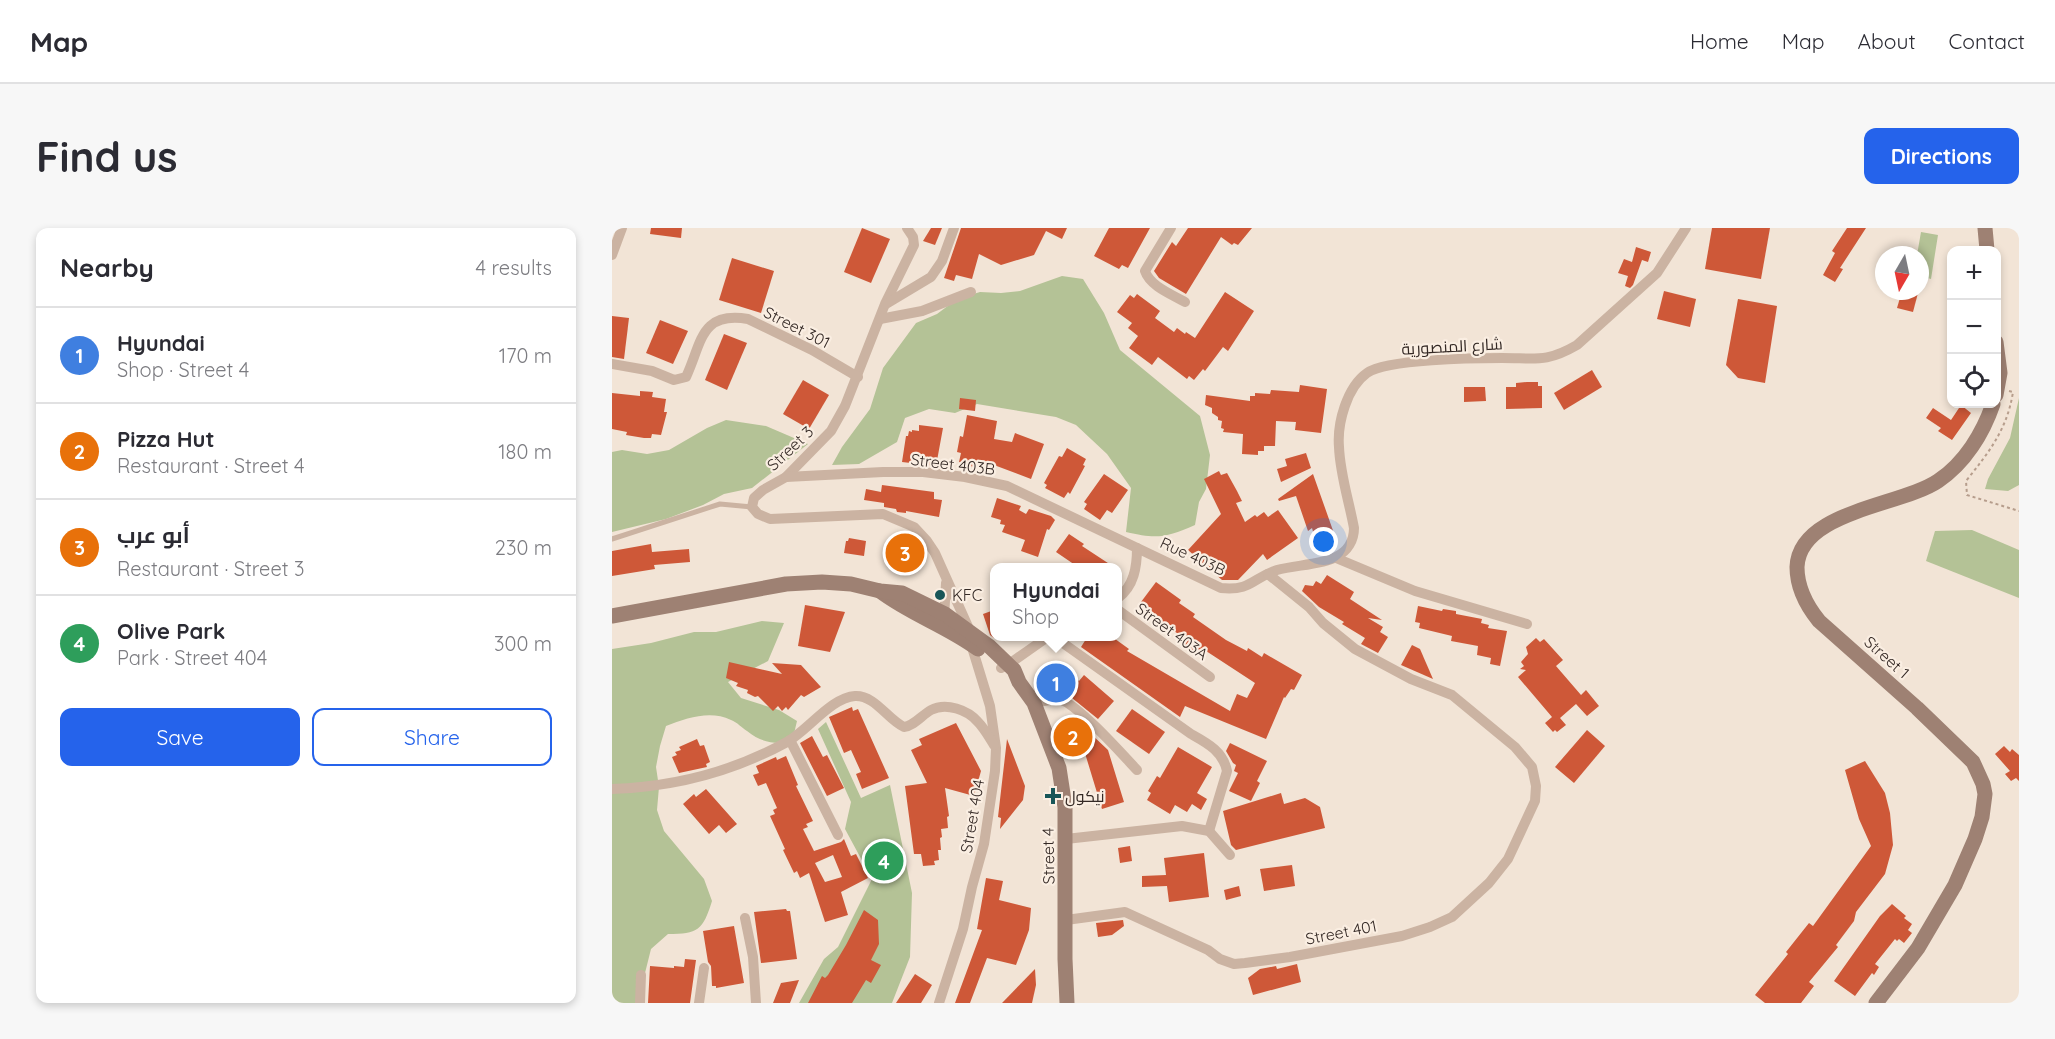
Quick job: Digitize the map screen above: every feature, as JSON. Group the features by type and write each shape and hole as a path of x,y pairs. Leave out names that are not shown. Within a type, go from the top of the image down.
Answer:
{"street":[{"path":"612,255 622,228"},
{"path":"885,304 931,277 942,261 954,228"},
{"path":"1171,228 1145,271 1147,277 1159,287 1185,302"},
{"name":"شارع المنصورية","path":"1336,558 1349,547 1354,538 1338,429 1342,412 1352,390 1366,373 1382,366 1417,362 1504,358 1546,359 1563,353 1577,345 1657,273 1686,228"},
{"path":"1985,228 1987,246"},
{"name":"Street 3","path":"752,507 754,498 786,477 831,431 858,377 885,304 914,245 909,229"},
{"path":"880,319 922,311 971,292"},
{"name":"Street 301","path":"612,364 681,380 686,377 708,327 728,317 737,317 748,319 812,350 858,377"},
{"name":"Street 1","path":"1876,1003 1918,948 1955,885 1982,817 1985,794 1973,762 1917,708 1819,621 1807,606 1797,573 1797,558 1804,543 1816,531 1841,518 1918,492 1951,471 1970,448 1992,408"},
{"name":"Street 403B","path":"786,477 893,472 922,472 965,477 1007,486 1137,548"},
{"path":"752,507 758,514 770,519 884,514 914,527 935,553 971,638"},
{"path":"1122,594 1134,577 1137,548"},
{"name":"Rue 403B","path":"1137,548 1221,588 1233,589 1251,585 1268,573"},
{"path":"1268,573 1336,558 1415,591 1527,624"},
{"name":"Street 401","path":"1066,920 1125,912 1234,964 1320,952 1402,936 1430,927 1452,917 1489,883 1508,859 1535,801 1536,786 1532,767 1515,747 1452,695 1411,679 1355,649 1268,573"},
{"path":"944,620 946,579"},
{"name":"Street 4","path":"612,616 786,584 822,582 851,584 880,591 902,593 971,638 1005,666 1014,670 1019,682 1034,703 1059,768 1065,807 1067,1003"},
{"name":"Street 403A","path":"1122,613 1210,677"},
{"name":"Street 404","path":"939,1003 963,929 984,844 995,771 996,748 990,706 971,638"},
{"path":"1005,666 1043,641"},
{"path":"1058,641 1191,734 1212,746 1220,754 1227,771 1209,831"},
{"path":"612,789 643,788 726,770 790,740 846,697 858,696 869,700 904,727 910,726 938,707 960,710 977,720 996,748"},
{"path":"1034,703 1057,699 1070,705 1137,770"},
{"path":"790,740 838,835"},
{"path":"1066,839 1182,826 1209,831 1230,855"},
{"path":"745,918 753,957 756,1003"},
{"path":"699,1003 704,968"},
{"path":"640,1003 641,975"}],"lane":[{"path":"612,539 720,504 752,507"}],"path":[{"path":"2001,391 2013,392 2010,410 1997,442 1966,481 1967,495 2019,511"}],"green space":[{"path":"1921,232 1938,235 1931,279 1929,278 1929,246 1919,246"},
{"path":"1062,276 1083,279 1104,313 1120,350 1200,416 1210,455 1206,489 1199,502 1195,525 1161,536 1145,536 1126,532 1131,488 1107,454 1076,425 1056,417 977,404 955,413 929,409 905,418 897,442 859,464 832,465 842,447 870,409 883,368 916,323 937,314 957,299 980,292 1020,291"},
{"path":"2019,398 2019,485 2008,491 1985,489 2010,438"},
{"path":"726,420 766,426 808,444 752,488 724,494 666,519 612,532 612,452 622,450 647,454 669,450"},
{"path":"1972,530 2019,550 2019,598 1926,561 1935,531"},
{"path":"762,621 784,623 768,661 728,682 741,698 779,710 797,721 792,742 774,743 763,740 723,717 707,715 666,726 656,767 659,787 657,810 664,831 704,879 712,901 706,918 698,928 686,933 668,934 651,949 645,973 642,1003 612,1003 612,649 651,643 694,632 716,632"},
{"path":"826,722 861,798 890,785 912,893 910,957 892,1003 799,1003 824,959 838,947 872,879 845,829 851,802 818,729"}],"building":[{"path":"651,228 682,228 681,238 650,234"},
{"path":"862,228 890,239 871,283 844,272"},
{"path":"931,228 942,228 935,245 923,241"},
{"path":"961,228 1067,228 1062,239 1046,231 1034,255 1001,265 979,254 972,279 956,275 954,281 944,278"},
{"path":"1109,228 1150,228 1128,268 1122,265 1119,269 1094,256"},
{"path":"1188,228 1252,228 1238,245 1234,243 1232,245 1221,237 1186,294 1159,278 1154,271 1172,242 1176,246"},
{"path":"1712,228 1770,228 1761,279 1705,269"},
{"path":"1847,228 1866,228 1840,268 1843,269 1835,282 1823,275 1835,253 1832,251"},
{"path":"1636,247 1651,252 1648,262 1642,260 1630,288 1625,286 1628,276 1618,273 1624,259 1632,262"},
{"path":"732,258 774,271 761,313 719,300"},
{"path":"1664,291 1696,299 1690,327 1657,319"},
{"path":"1225,292 1254,311 1228,351 1223,347 1205,371 1203,369 1194,380 1189,376 1187,379 1158,357 1152,365 1129,348 1138,336 1128,328 1132,323 1117,312 1130,295 1134,298 1137,294 1160,311 1155,318 1174,332 1177,328 1195,338"},
{"path":"1738,299 1777,306 1765,383 1738,378 1726,365"},
{"path":"1899,300 1916,300 1913,312 1897,308"},
{"path":"612,316 629,318 624,359 612,357"},
{"path":"660,320 688,331 673,364 646,353"},
{"path":"724,334 747,343 727,390 705,380"},
{"path":"1592,370 1602,387 1564,410 1554,393"},
{"path":"803,380 829,395 809,429 783,414"},
{"path":"1538,382 1538,386 1542,386 1542,408 1506,409 1506,387 1516,387 1516,383"},
{"path":"1300,385 1327,389 1321,433 1295,430 1296,422 1276,421 1275,446 1264,446 1264,451 1258,451 1258,455 1242,454 1243,434 1223,432 1222,421 1212,413 1212,408 1205,405 1206,395 1250,401 1250,396 1255,396 1255,393 1270,394 1271,390 1299,392"},
{"path":"1464,387 1485,387 1486,401 1464,402"},
{"path":"640,391 653,392 652,397 666,399 664,412 667,412 661,435 652,434 651,438 644,438 626,435 627,432 612,429 612,393 640,396"},
{"path":"960,398 976,400 975,411 959,409"},
{"path":"1933,408 1951,420 1959,408 1965,408 1971,413 1952,440 1938,431 1941,428 1926,418"},
{"path":"967,415 997,421 994,439 1012,442 1015,433 1044,444 1031,479 986,462 983,468 963,465 959,462 961,453 957,452 960,436 963,437"},
{"path":"919,425 943,428 936,466 902,462 906,436 909,431 919,431"},
{"path":"1067,448 1086,459 1083,465 1085,466 1070,494 1068,492 1064,498 1045,488 1047,485 1044,483 1059,456 1062,457"},
{"path":"1306,453 1311,468 1281,482 1277,469 1287,466 1285,459"},
{"path":"1219,471 1221,475 1227,473 1237,491 1242,501 1236,503 1245,522 1264,512 1268,517 1278,510 1298,538 1267,560 1263,554 1238,580 1222,580 1188,550 1221,514 1204,479"},
{"path":"1104,474 1128,490 1112,513 1107,510 1100,520 1084,509 1087,504 1084,502"},
{"path":"1313,474 1336,539 1333,540 1334,544 1324,547 1317,534 1314,535 1312,528 1308,531 1296,496 1279,501 1278,499"},
{"path":"882,485 934,492 934,499 942,500 939,517 906,511 906,513 897,512 896,509 884,507 884,503 864,500 866,489 881,492"},
{"path":"997,498 1021,506 1019,510 1026,514 1029,509 1051,516 1055,520 1049,530 1047,529 1038,557 1021,551 1025,540 1002,532 1005,525 1000,524 1001,520 991,517"},
{"path":"1069,534 1084,544 1082,546 1108,563 1072,563 1056,552"},
{"path":"849,538 866,541 864,556 844,553 846,541"},
{"path":"892,539 923,548 918,567 887,558"},
{"path":"651,544 652,552 689,549 690,562 654,565 655,569 612,576 612,551"},
{"path":"1327,575 1354,592 1350,599 1382,620 1368,618 1383,627 1380,632 1388,637 1378,653 1361,644 1365,638 1319,607 1302,591 1305,585 1313,586 1316,581 1321,584"},
{"path":"1156,582 1181,600 1179,603 1195,614 1193,617 1226,640 1247,651 1248,648 1262,657 1264,653 1302,675 1294,690 1291,689 1284,697 1266,739 1185,706 1180,717 1081,647 1085,641 1118,641 1129,649 1127,651 1230,711 1237,694 1247,698 1255,683 1203,649 1197,656 1183,646 1187,640 1138,606"},
{"path":"805,605 845,612 830,652 798,646"},
{"path":"1418,606 1442,611 1443,609 1456,611 1456,614 1482,619 1481,623 1489,625 1488,628 1507,631 1500,666 1490,664 1491,658 1477,655 1478,646 1451,641 1452,636 1419,628 1420,623 1415,622"},
{"path":"990,611 990,635 983,614"},
{"path":"1536,638 1540,642 1544,639 1563,660 1556,666 1581,695 1586,690 1599,706 1587,716 1576,704 1560,718 1566,725 1557,732 1555,730 1553,732 1545,723 1552,717 1518,677 1526,670 1520,669 1524,666 1521,662 1528,654 1526,647"},
{"path":"1412,645 1420,649 1433,679 1401,665"},
{"path":"729,662 782,674 772,663 801,665 821,687 804,697 801,695 788,710 786,707 782,711 778,706 773,711 758,696 747,693 748,690 736,686 738,683 726,678"},
{"path":"1061,670 1069,677 1071,674 1079,681 1084,675 1114,701 1098,719 1051,681"},
{"path":"852,707 853,711 858,709 889,778 862,789 856,774 861,772 851,750 844,753 829,717"},
{"path":"1132,709 1165,732 1149,754 1116,731"},
{"path":"1073,717 1108,750 1124,802 1102,809 1084,750 1080,752 1065,723"},
{"path":"956,723 981,771 974,796 945,788 949,816 947,817 948,828 941,829 939,860 934,861 935,865 923,866 921,854 914,854 905,786 927,783 911,750 922,745 919,739"},
{"path":"1587,730 1605,746 1574,783 1555,767"},
{"path":"812,736 823,757 827,755 844,788 827,796 800,743"},
{"path":"697,739 700,746 704,745 710,762 706,764 707,767 679,773 672,757 677,755 675,752 681,750 679,747"},
{"path":"1007,739 1025,786 1023,800 1000,829 1001,818 998,817"},
{"path":"1230,743 1267,761 1257,781 1260,783 1251,801 1229,791 1238,773 1234,771 1236,765 1226,751"},
{"path":"2004,746 2010,752 2012,749 2019,755 2019,781 2016,778 2011,781 2005,774 2010,771 1995,754"},
{"path":"1178,747 1212,767 1197,793 1207,799 1201,810 1192,804 1187,812 1175,805 1170,814 1147,800 1151,793 1148,791 1157,776 1160,778"},
{"path":"786,756 798,785 796,786 813,821 806,824 808,827 803,829 814,851 844,839 851,856 856,854 868,878 841,892 848,915 825,922 809,873 800,878 797,871 794,873 783,850 785,849 770,816 775,814 773,810 777,808 766,783 758,786 753,775 759,773 756,766 776,757 777,760","holes":["833,855 842,877 825,882 815,863"]},
{"path":"1865,761 1885,793 1890,813 1893,845 1885,874 1856,912 1854,921 1836,945 1838,947 1809,982 1814,986 1801,1003 1765,1003 1755,995 1788,954 1786,952 1809,923 1813,926 1871,846 1859,819 1845,770"},
{"path":"706,789 737,824 726,833 719,825 709,834 683,804 694,794 696,797"},
{"path":"1281,793 1284,804 1305,798 1320,807 1325,828 1236,850 1231,845 1223,811"},
{"path":"1130,846 1132,861 1120,863 1118,848"},
{"path":"1204,853 1209,897 1169,902 1167,886 1142,887 1142,876 1166,875 1164,858"},
{"path":"1292,865 1295,886 1264,891 1260,869"},
{"path":"986,878 1003,881 999,900 1031,908 1029,930 1016,965 987,958 970,1003 955,1003 982,930 977,929"},
{"path":"1239,886 1241,896 1226,900 1224,890"},
{"path":"1892,904 1912,924 1908,930 1912,933 1904,943 1895,939 1875,964 1879,967 1874,975 1872,973 1855,996 1834,981 1880,916"},
{"path":"786,909 790,911 797,959 761,963 754,912"},
{"path":"864,910 878,920 879,944 871,960 881,965 871,983 866,980 852,1003 808,1003 822,976 825,978 828,975"},
{"path":"1123,920 1124,926 1112,935 1098,937 1096,923"},
{"path":"734,926 744,983 716,988 712,986 711,966 708,962 703,931"},
{"path":"685,959 696,960 690,1003 648,1003 650,966 684,967"},
{"path":"1297,964 1301,982 1253,995 1248,978 1260,969 1276,966 1277,969"},
{"path":"1035,969 1036,985 1032,1003 1002,1003"},
{"path":"915,974 932,985 921,1003 896,1003"},
{"path":"799,980 790,1003 773,1003 781,983"}],"place":[{"name":"أبو عرب","path":"905,553"},
{"name":"KFC","path":"940,595"},
{"name":"Hyundai","path":"1056,683"},
{"name":"Pizza Hut","path":"1073,737"},
{"name":"نيكول","path":"1053,796"},
{"name":"Olive Park","path":"884,861"}]}
